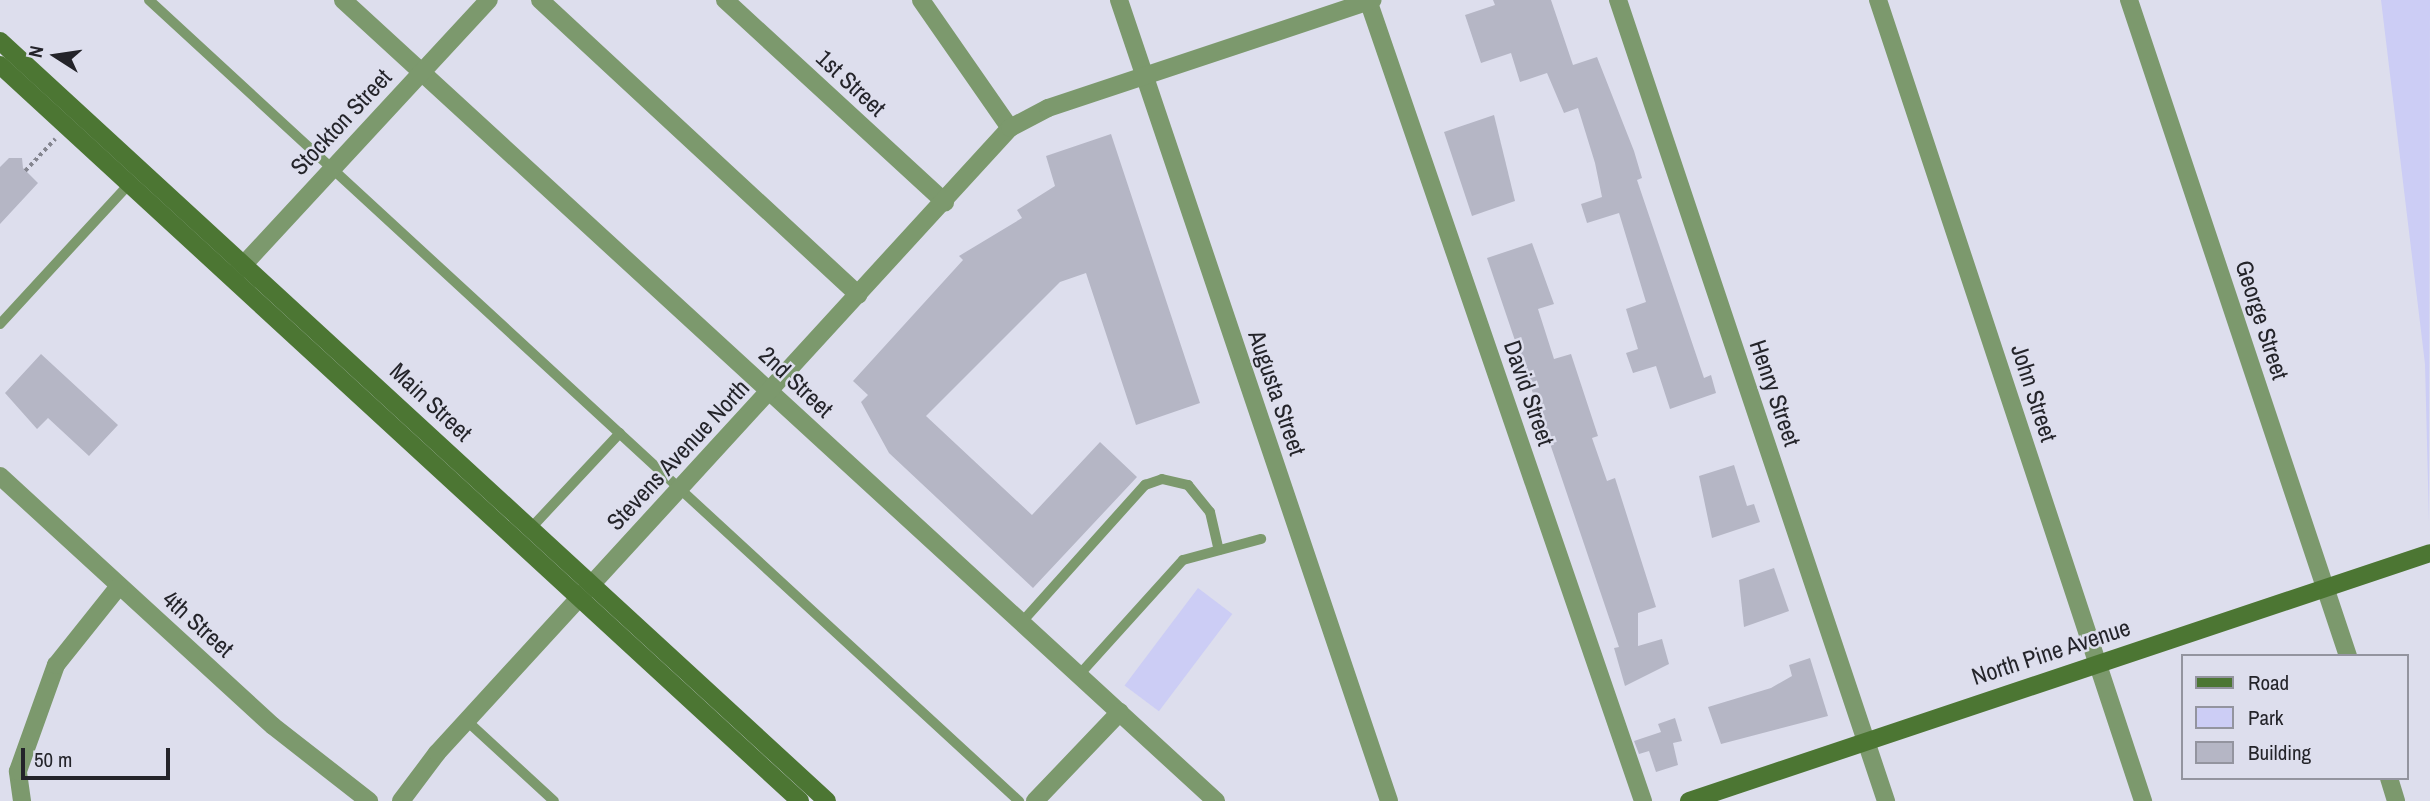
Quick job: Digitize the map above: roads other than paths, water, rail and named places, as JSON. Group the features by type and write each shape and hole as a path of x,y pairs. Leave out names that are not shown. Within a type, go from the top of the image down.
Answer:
{"main road":[{"name":"Main Street","path":"0,41 531,528 586,591 800,801"},
{"name":"Main Street","path":"0,65 231,278 827,801"},
{"name":"North Pine Avenue","path":"1689,801 2096,662 2430,553"}],"street":[{"name":"2nd Street","path":"343,0 1216,801"},
{"name":"Stockton Street","path":"231,278 489,0"},
{"path":"540,0 859,295"},
{"name":"1st Street","path":"725,0 945,202"},
{"path":"921,0 1010,128"},
{"name":"Augusta Street","path":"1119,0 1389,801"},
{"name":"Stevens Avenue North","path":"401,801 467,721 1010,128 1048,108 1370,0"},
{"name":"David Street","path":"1370,0 1643,801"},
{"name":"Henry Street","path":"1618,0 1886,801"},
{"name":"John Street","path":"1878,0 2143,801"},
{"name":"George Street","path":"2129,0 2347,654"},
{"name":"4th Street","path":"0,476 273,726 369,801"},
{"path":"22,801 18,772 57,665 119,586"},
{"path":"1035,801 1121,712"},
{"path":"2390,780 2396,801"}],"lane":[{"path":"149,0 1019,801"},
{"path":"0,324 129,184"},
{"path":"531,528 620,433"},
{"path":"1021,623 1145,485 1162,479 1188,485 1210,512 1219,550"},
{"path":"1079,675 1183,560 1261,539"},
{"path":"467,721 554,801"}]}
